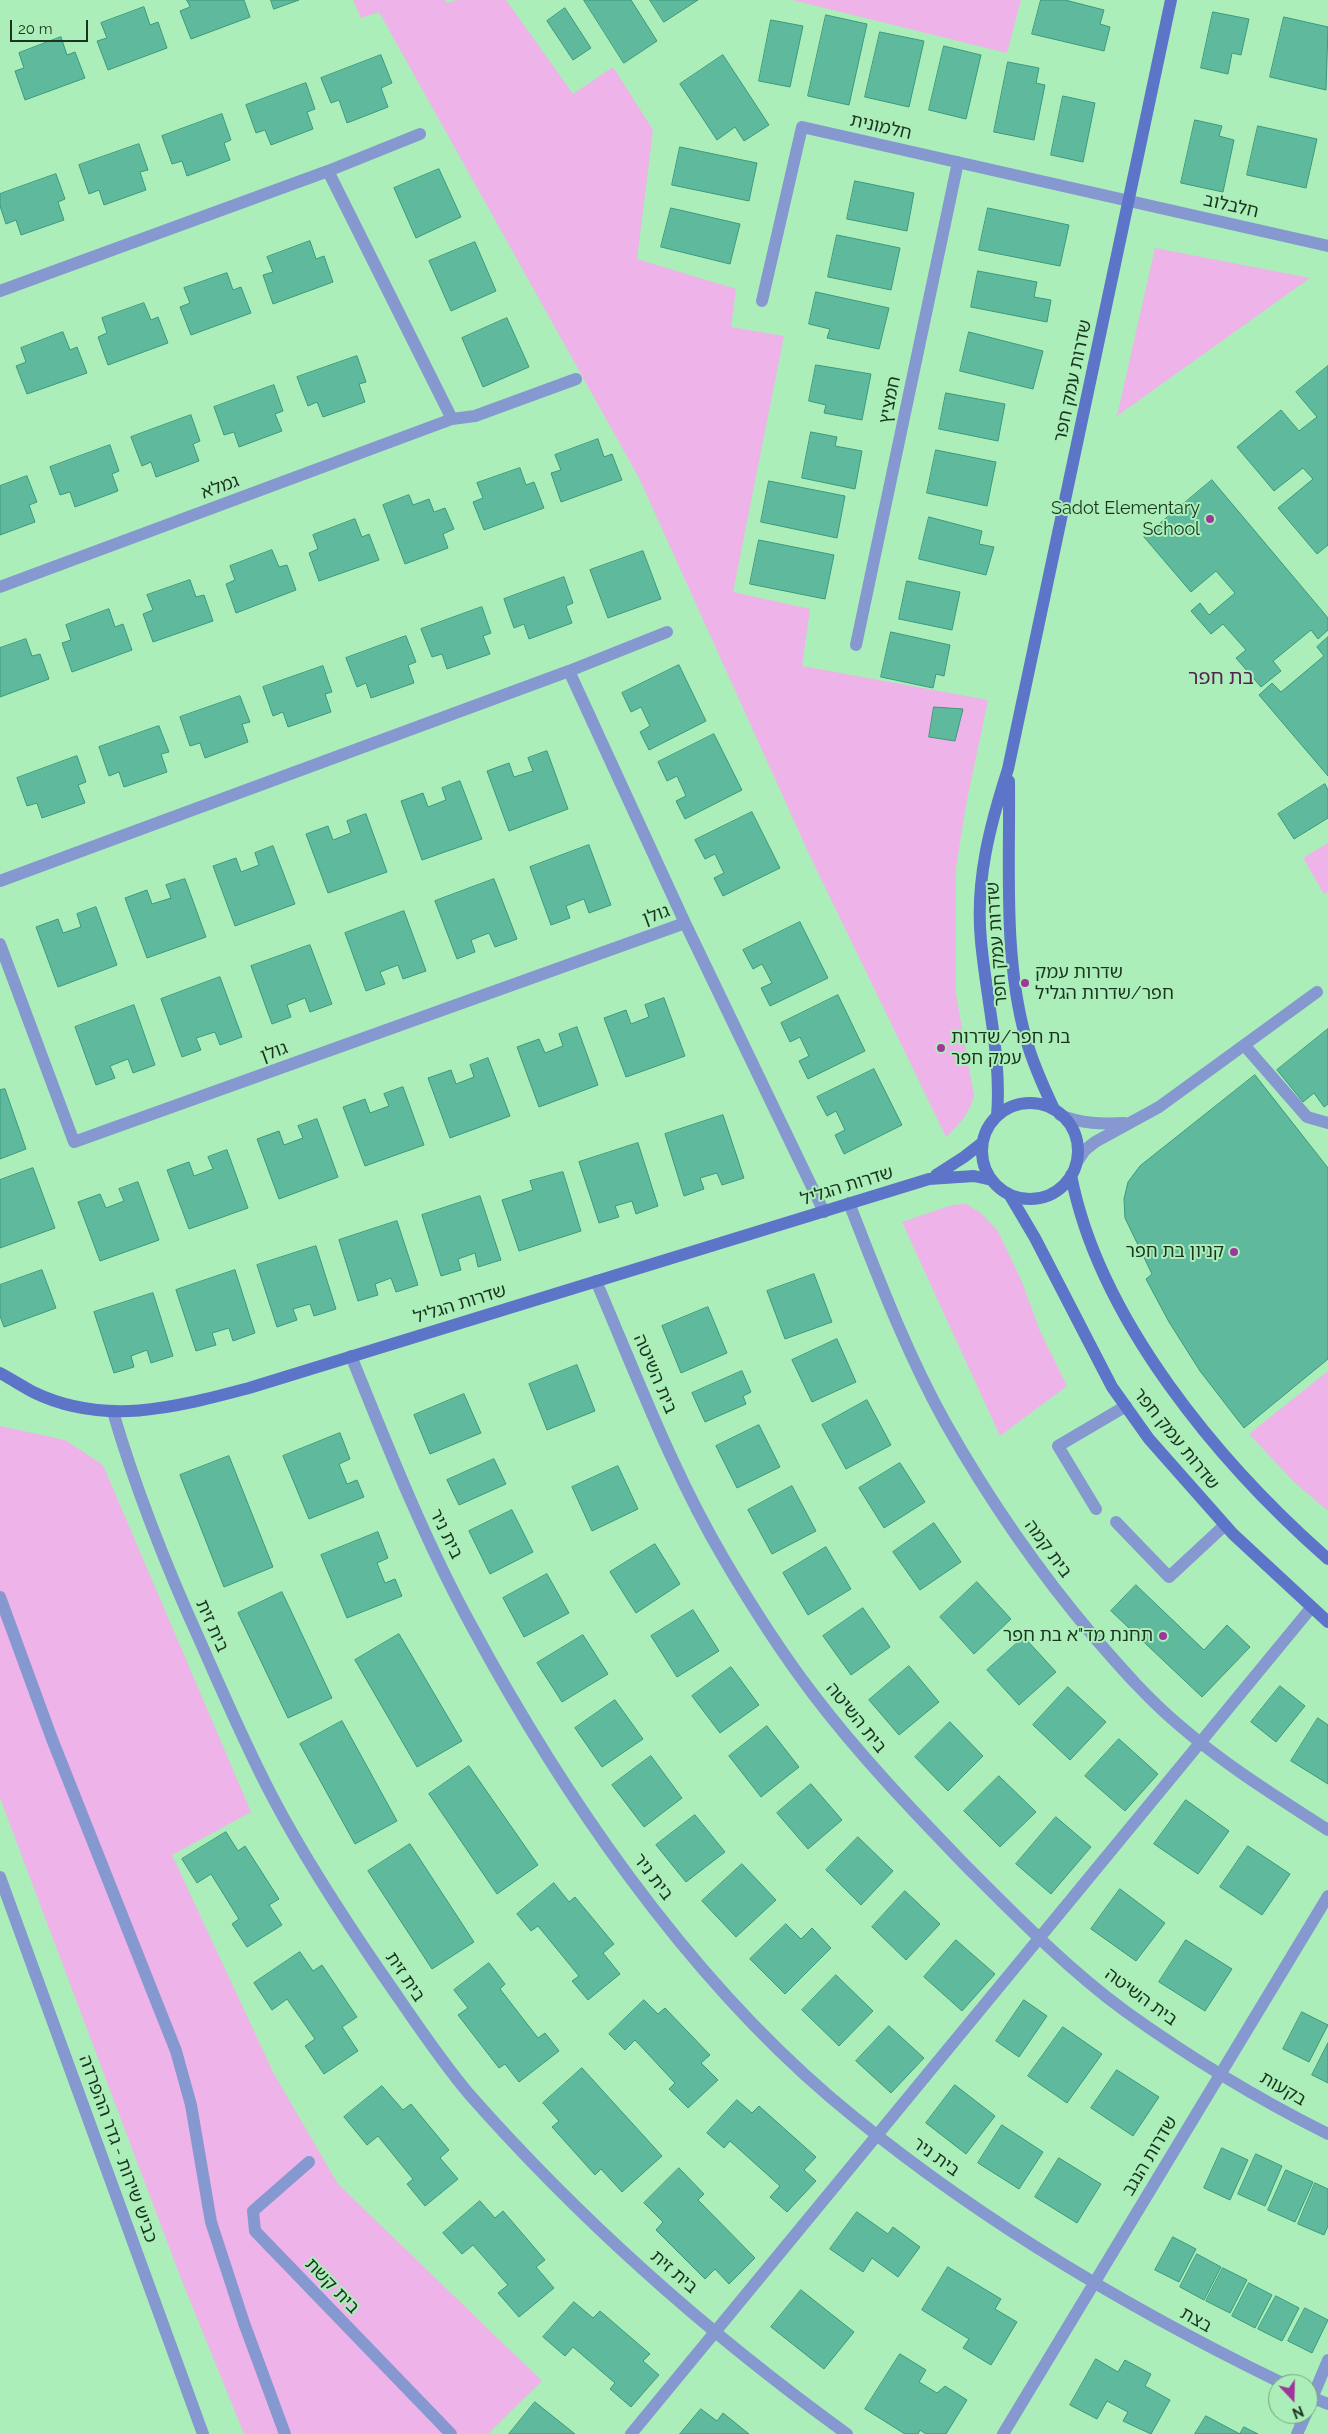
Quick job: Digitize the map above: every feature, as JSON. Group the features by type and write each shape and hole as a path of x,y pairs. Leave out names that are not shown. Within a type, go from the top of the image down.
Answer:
{"street":[{"name":"שדרות עמק חפר","path":"997,1116 998,1084 981,940 979,905 987,839 1008,769 1127,200 1171,0"},
{"name":"חלמונית","path":"762,301 802,127 1127,200"},
{"path":"0,291 328,171 420,134"},
{"name":"חמציץ","path":"856,645 958,162"},
{"path":"328,171 452,419"},
{"name":"חלבלוב","path":"1127,200 1328,246"},
{"name":"גמלא","path":"0,587 452,419 475,416 576,379"},
{"path":"0,881 569,671 668,632"},
{"name":"גולן","path":"569,671 685,924 824,1212"},
{"name":"שדרות עמק חפר","path":"1008,769 1010,920 1018,1004 1037,1074 1057,1112"},
{"name":"גולן","path":"0,944 74,1142 685,924"},
{"path":"1127,1123 1093,1124 1078,1122 1039,1104 1024,1103 1009,1107 997,1116 987,1128 982,1143 982,1158 986,1172 996,1186 1009,1194 1024,1199 1038,1198 1051,1194 1062,1186 1071,1175 1077,1162 1095,1142 1127,1123 1160,1107 1317,992"},
{"path":"1245,1046 1306,1117 1328,1123"},
{"path":"1057,1112 1066,1120 1075,1134 1078,1148 1077,1162"},
{"name":"שדרות הגליל","path":"929,1179 964,1158 982,1143"},
{"name":"שדרות עמק חפר","path":"1071,1175 1084,1227 1107,1282 1163,1375 1212,1440 1256,1491 1328,1559"},
{"name":"שדרות הגליל","path":"0,1372 34,1392 60,1401 112,1412 156,1410 199,1401 351,1356 929,1179 974,1176 992,1180"},
{"name":"שדרות עמק חפר","path":"1009,1194 1035,1238 1112,1387 1148,1439 1225,1525 1328,1622"},
{"name":"בית קמה","path":"849,1203 890,1306 945,1421 998,1508 1043,1574 1126,1674 1178,1725 1240,1772 1328,1830"},
{"name":"בית השיטה","path":"596,1281 661,1434 724,1558 772,1634 814,1694 880,1775 999,1900 1125,2011 1221,2073"},
{"name":"בית ניר","path":"351,1356 404,1486 470,1623 532,1731 581,1809 640,1891 693,1957 764,2035 829,2096 972,2204 1093,2284"},
{"path":"1096,1509 1058,1446 1126,1406"},
{"name":"בית זית","path":"112,1412 132,1476 178,1592 232,1713 274,1799 340,1912 414,2022 468,2092 618,2246 715,2331 792,2394 847,2434"},
{"path":"1116,1522 1169,1577 1225,1525"},
{"path":"0,1596 52,1739 176,2051 191,2106 211,2222 244,2323 285,2434"},
{"path":"631,2434 1311,1608"},
{"name":"כביש שירות - גדר ההפרדה","path":"0,1877 203,2434"},
{"name":"שדרות הנגב","path":"1003,2434 1328,1896"},
{"name":"בקעות","path":"1221,2073 1328,2134"},
{"name":"בית קשת","path":"309,2162 253,2211 255,2231 451,2434"},
{"name":"בצת","path":"1093,2284 1220,2353 1268,2376"},
{"path":"1318,2381 1328,2360"}],"shaded area":[{"path":"353,0 445,0 447,3 456,0 506,0 573,94 613,67 653,130 637,259 736,289 731,327 784,336 733,592 810,609 802,666 988,700 966,805 956,868 956,994 974,1096 963,1119 946,1137 809,854 639,478 379,12 361,18"},
{"path":"792,0 1021,0 1007,53"},
{"path":"1155,248 1310,278 1117,416"},
{"path":"1328,843 1328,892 1324,894 1303,858"},
{"path":"966,1204 981,1213 998,1231 1022,1282 1040,1331 1067,1386 1000,1436 902,1222 952,1205"},
{"path":"1328,1371 1328,1511 1294,1482 1249,1434"},
{"path":"0,1426 65,1440 103,1465 251,1812 172,1855 274,2074 338,2184 542,2381 488,2434 244,2434 180,2276 0,1798"}],"building":[{"path":"187,0 244,0 250,17 191,39 180,11 190,7"},
{"path":"271,0 299,0 274,9"},
{"path":"584,0 631,0 657,41 624,63"},
{"path":"650,0 698,0 664,22"},
{"path":"1041,0 1065,0 1104,10 1100,24 1110,27 1104,51 1032,34"},
{"path":"144,7 150,25 158,22 167,48 108,70 97,41 107,38 101,23"},
{"path":"565,8 591,48 573,60 547,21"},
{"path":"1213,12 1249,19 1241,55 1232,53 1228,74 1201,68"},
{"path":"826,15 867,24 849,105 808,96"},
{"path":"1284,17 1328,27 1326,90 1270,77"},
{"path":"771,20 803,26 790,87 759,81"},
{"path":"880,32 924,41 909,107 865,97"},
{"path":"61,37 67,55 75,52 85,78 25,100 15,71 24,68 19,53"},
{"path":"944,46 981,55 966,119 929,110"},
{"path":"381,55 392,83 381,88 388,107 347,123 339,100 331,103 321,78"},
{"path":"723,55 769,125 744,141 735,127 717,140 680,84"},
{"path":"1008,62 1039,68 1036,83 1045,85 1034,140 994,132"},
{"path":"306,83 315,109 307,112 313,129 271,145 265,130 256,133 246,105"},
{"path":"1063,96 1095,103 1083,162 1051,155"},
{"path":"222,114 231,140 224,143 230,160 187,176 182,161 172,164 162,136"},
{"path":"1195,120 1222,126 1219,136 1234,140 1223,192 1181,183"},
{"path":"1258,126 1317,139 1306,188 1247,175"},
{"path":"139,144 148,170 140,172 146,190 104,205 99,190 89,194 79,165"},
{"path":"680,147 757,163 749,201 672,185"},
{"path":"439,169 461,217 416,238 394,188"},
{"path":"56,174 65,199 58,202 64,220 21,235 16,220 6,224 0,206 0,194"},
{"path":"855,181 914,193 907,231 847,219"},
{"path":"671,208 740,224 730,264 661,247"},
{"path":"988,208 1069,225 1060,266 979,250"},
{"path":"837,235 900,248 891,290 828,277"},
{"path":"310,241 316,259 324,256 333,282 273,304 263,275 273,272 267,257"},
{"path":"475,242 496,291 451,311 429,261"},
{"path":"978,271 1037,282 1034,297 1051,300 1047,322 971,307"},
{"path":"227,273 233,290 241,287 251,313 191,335 180,307 190,303 184,288"},
{"path":"816,292 889,308 879,349 827,338 830,329 809,324"},
{"path":"144,303 151,320 158,317 168,343 108,365 98,337 107,333 102,318"},
{"path":"507,318 529,367 483,387 462,338"},
{"path":"63,332 70,350 77,347 87,373 27,394 16,366 26,362 21,348"},
{"path":"969,332 1043,351 1033,389 960,371"},
{"path":"357,356 366,382 359,384 365,402 323,417 317,402 308,406 297,377"},
{"path":"816,365 871,374 862,420 824,413 826,405 809,401"},
{"path":"1328,366 1328,545 1317,554 1278,508 1313,479 1303,468 1274,491 1237,447 1281,410 1299,431 1317,417 1296,392"},
{"path":"274,385 283,411 275,414 282,431 239,447 234,432 224,435 214,407"},
{"path":"946,393 1005,404 998,441 939,429"},
{"path":"191,415 200,441 193,444 199,461 156,477 151,462 142,466 131,437"},
{"path":"811,432 837,437 835,446 862,451 855,489 802,478"},
{"path":"598,439 604,457 612,454 622,480 561,502 551,473 561,470 555,455"},
{"path":"110,445 119,471 112,474 118,491 75,507 70,492 60,495 50,467"},
{"path":"936,450 996,462 987,506 927,493"},
{"path":"520,468 526,485 534,482 544,508 484,530 473,502 483,498 477,483"},
{"path":"27,476 37,502 29,505 35,522 0,535 0,486"},
{"path":"1212,480 1328,618 1328,630 1318,639 1311,630 1273,661 1281,671 1261,687 1236,658 1246,650 1223,624 1211,634 1191,611 1200,603 1209,615 1235,593 1216,571 1191,592 1144,537"},
{"path":"769,481 845,496 837,538 761,522"},
{"path":"409,495 413,505 429,499 434,512 445,508 454,529 443,534 448,548 405,564 383,505"},
{"path":"929,517 982,531 979,544 994,547 986,575 919,559"},
{"path":"355,519 362,537 369,534 379,560 319,581 309,553 318,549 313,535"},
{"path":"759,540 834,555 825,599 750,584"},
{"path":"272,550 279,567 287,565 296,590 236,613 226,584 235,580 230,566"},
{"path":"643,551 661,599 608,618 590,570"},
{"path":"564,577 573,603 566,606 572,623 529,639 524,624 514,628 504,599"},
{"path":"190,580 196,597 204,595 213,621 153,642 143,614 153,610 147,595"},
{"path":"907,581 960,592 952,630 899,619"},
{"path":"482,607 491,633 483,636 490,654 447,669 442,654 432,657 421,629"},
{"path":"109,609 115,627 123,624 132,650 72,672 62,643 71,640 66,625"},
{"path":"891,632 950,645 944,676 936,674 933,688 881,677"},
{"path":"406,636 416,662 408,665 414,683 371,698 366,683 357,687 346,658"},
{"path":"1328,637 1328,776 1259,695 1272,683 1281,692 1324,656 1317,647"},
{"path":"26,639 32,656 40,654 49,679 0,697 0,648"},
{"path":"679,665 706,721 649,750 640,732 650,726 641,707 631,712 622,693"},
{"path":"323,666 332,692 325,694 331,712 288,727 283,712 273,716 263,687"},
{"path":"240,696 250,722 242,724 248,742 205,758 200,743 190,746 180,717"},
{"path":"934,707 963,709 955,741 929,737"},
{"path":"159,726 169,752 161,754 167,772 124,787 119,772 109,776 99,747"},
{"path":"714,734 742,790 685,819 676,801 686,796 677,776 667,781 658,762"},
{"path":"547,751 568,809 509,831 487,771 509,763 514,777 533,771 528,758"},
{"path":"77,756 86,782 78,785 85,803 42,818 37,803 27,806 17,778"},
{"path":"460,781 482,839 422,860 401,801 423,793 428,807 446,800 442,788"},
{"path":"1325,784 1328,790 1328,818 1294,839 1278,814"},
{"path":"752,812 780,868 723,896 714,878 724,873 715,854 705,859 695,840"},
{"path":"366,814 387,872 328,893 306,834 328,826 333,840 351,833 347,821"},
{"path":"589,845 611,905 589,913 584,899 566,906 570,918 551,925 530,867"},
{"path":"273,846 295,904 235,926 213,866 236,858 241,872 259,865 255,853"},
{"path":"185,879 206,937 147,958 125,898 147,890 152,904 171,898 166,885"},
{"path":"494,879 517,939 495,947 489,933 471,940 475,952 457,959 435,901"},
{"path":"96,907 117,965 58,987 36,927 58,919 63,933 81,927 77,914"},
{"path":"404,911 426,971 403,979 398,965 380,972 385,984 366,991 345,933"},
{"path":"800,922 828,978 770,1006 761,988 772,983 762,964 753,969 743,950"},
{"path":"310,945 332,1004 310,1012 305,998 287,1005 291,1017 272,1024 251,966"},
{"path":"220,977 242,1037 220,1045 215,1032 196,1038 201,1050 182,1057 161,999"},
{"path":"838,995 865,1051 808,1079 799,1061 809,1056 800,1037 790,1042 781,1023"},
{"path":"664,998 685,1056 626,1077 604,1018 626,1010 631,1024 649,1017 645,1005"},
{"path":"134,1005 155,1065 133,1073 128,1059 110,1066 115,1078 96,1085 75,1027"},
{"path":"577,1027 598,1085 539,1107 517,1047 539,1039 545,1053 563,1046 559,1034"},
{"path":"1328,1029 1328,1104 1324,1107 1314,1093 1303,1102 1277,1070"},
{"path":"488,1058 510,1116 450,1138 428,1078 451,1070 456,1084 474,1077 470,1065"},
{"path":"874,1069 902,1125 844,1154 835,1135 845,1130 836,1111 827,1116 817,1097"},
{"name":"קניון בת חפר","path":"1255,1075 1328,1168 1328,1359 1244,1428 1200,1371 1169,1322 1146,1279 1152,1274 1125,1218 1124,1199 1128,1182 1140,1166"},
{"path":"403,1087 424,1145 365,1166 343,1107 365,1099 370,1113 389,1106 384,1094"},
{"path":"5,1089 26,1149 0,1159 0,1090"},
{"path":"723,1115 744,1178 722,1185 717,1173 700,1178 704,1189 684,1196 665,1134"},
{"path":"317,1119 338,1177 279,1199 257,1139 279,1131 284,1145 303,1138 298,1126"},
{"path":"638,1143 658,1206 636,1214 632,1201 615,1206 619,1217 599,1223 579,1162"},
{"path":"227,1150 248,1208 189,1229 167,1170 189,1162 194,1176 213,1169 208,1157"},
{"path":"33,1168 55,1228 0,1248 0,1180"},
{"path":"563,1172 581,1231 519,1251 502,1200 533,1190 530,1181"},
{"path":"138,1182 159,1240 100,1261 78,1202 100,1194 106,1208 124,1201 119,1189"},
{"path":"480,1196 501,1260 478,1267 475,1253 458,1259 461,1270 441,1276 422,1215"},
{"path":"397,1221 418,1285 396,1292 391,1278 375,1284 378,1295 358,1301 339,1240"},
{"path":"316,1246 336,1309 314,1316 310,1304 293,1309 297,1320 277,1327 257,1265"},
{"path":"42,1270 56,1308 4,1327 0,1316 0,1285"},
{"path":"235,1270 255,1333 233,1341 229,1328 212,1333 216,1345 196,1351 176,1290"},
{"path":"814,1274 832,1322 785,1339 767,1291"},
{"path":"153,1293 173,1356 151,1363 147,1350 131,1356 134,1367 114,1373 94,1312"},
{"path":"708,1307 727,1353 681,1373 662,1326"},
{"path":"837,1339 856,1382 812,1402 792,1360"},
{"path":"577,1365 595,1411 547,1430 529,1384"},
{"path":"742,1371 751,1392 743,1396 746,1404 705,1422 692,1393"},
{"path":"464,1394 481,1433 430,1454 414,1415"},
{"path":"867,1400 891,1445 846,1469 822,1425"},
{"path":"759,1425 780,1467 737,1488 716,1446"},
{"path":"340,1433 350,1459 339,1464 347,1484 357,1480 364,1497 309,1519 283,1456"},
{"path":"229,1456 273,1567 224,1587 180,1475"},
{"path":"494,1459 506,1484 459,1505 447,1480"},
{"path":"900,1463 925,1502 884,1528 859,1488"},
{"path":"618,1466 638,1509 592,1531 572,1487"},
{"path":"792,1486 816,1531 772,1554 748,1510"},
{"path":"512,1510 533,1552 490,1574 469,1531"},
{"path":"934,1523 961,1562 920,1590 893,1552"},
{"path":"378,1532 388,1558 377,1563 385,1583 395,1579 402,1596 347,1618 321,1555"},
{"path":"655,1544 680,1584 636,1613 610,1572"},
{"path":"826,1547 851,1589 808,1615 783,1573"},
{"path":"547,1574 569,1613 524,1637 503,1598"},
{"path":"977,1582 1011,1619 974,1654 940,1617"},
{"name":"תחנת מד\"א בת חפר","path":"1136,1585 1204,1650 1227,1625 1250,1647 1202,1697 1111,1611"},
{"path":"282,1592 332,1698 288,1718 238,1613"},
{"path":"863,1608 890,1647 851,1675 823,1636"},
{"path":"693,1610 719,1651 677,1677 651,1636"},
{"path":"399,1634 462,1741 417,1767 355,1660"},
{"path":"583,1635 608,1674 562,1702 537,1663"},
{"path":"1024,1637 1056,1672 1019,1705 987,1670"},
{"path":"909,1666 939,1702 899,1735 869,1700"},
{"path":"731,1667 759,1705 720,1733 692,1696"},
{"path":"1280,1686 1305,1706 1276,1742 1251,1722"},
{"path":"1068,1687 1106,1722 1070,1760 1033,1725"},
{"path":"615,1700 643,1739 602,1767 575,1728"},
{"path":"1318,1718 1328,1725 1328,1784 1291,1761"},
{"path":"342,1721 397,1821 355,1844 300,1744"},
{"path":"950,1722 983,1756 948,1791 915,1757"},
{"path":"767,1726 799,1767 761,1797 729,1756"},
{"path":"1119,1739 1158,1774 1125,1811 1085,1776"},
{"path":"651,1756 682,1798 644,1827 612,1785"},
{"path":"469,1766 538,1865 497,1894 429,1794"},
{"path":"999,1776 1036,1812 1000,1847 964,1811"},
{"path":"811,1784 842,1820 808,1849 777,1813"},
{"path":"1186,1800 1229,1831 1198,1874 1154,1844"},
{"path":"695,1815 725,1852 686,1882 656,1845"},
{"path":"1056,1817 1091,1847 1051,1894 1016,1864"},
{"path":"226,1832 238,1851 245,1846 279,1899 269,1905 282,1925 247,1947 232,1924 239,1919 211,1874 197,1883 182,1859"},
{"path":"858,1837 893,1871 861,1905 826,1870"},
{"path":"410,1844 474,1942 432,1969 368,1871"},
{"path":"1248,1846 1290,1874 1262,1915 1220,1887"},
{"path":"742,1864 776,1900 736,1937 702,1901"},
{"path":"554,1883 569,1902 575,1897 614,1944 603,1953 620,1974 588,2000 572,1981 579,1976 538,1926 531,1931 517,1914"},
{"path":"1120,1889 1165,1923 1136,1961 1091,1929"},
{"path":"905,1891 940,1924 906,1960 872,1927"},
{"path":"786,1924 801,1939 812,1928 831,1948 785,1994 750,1959"},
{"path":"956,1940 995,1974 962,2011 924,1977"},
{"path":"1186,1940 1232,1969 1205,2011 1159,1982"},
{"path":"300,1952 313,1971 322,1965 357,2017 342,2027 358,2051 324,2074 305,2046 315,2039 287,1999 272,2010 254,1983"},
{"path":"489,1963 505,1984 500,1989 538,2038 545,2033 559,2051 519,2082 505,2064 499,2068 458,2015 468,2008 454,1990"},
{"path":"836,1975 873,2011 839,2046 802,2010"},
{"path":"644,2000 658,2014 665,2008 710,2055 701,2063 718,2080 688,2108 669,2089 675,2083 635,2040 625,2050 609,2034"},
{"path":"1024,2000 1047,2016 1019,2057 996,2041"},
{"path":"1302,2012 1328,2025 1309,2062 1283,2049"},
{"path":"889,2026 924,2058 891,2093 856,2061"},
{"path":"1063,2027 1102,2054 1067,2103 1028,2076"},
{"path":"1328,2043 1328,2083 1312,2075"},
{"path":"582,2068 662,2156 622,2192 601,2169 595,2175 552,2127 559,2121 543,2103"},
{"path":"1117,2070 1159,2097 1133,2136 1091,2108"},
{"path":"955,2085 995,2116 966,2154 926,2123"},
{"path":"382,2086 403,2110 411,2104 449,2150 440,2158 458,2179 425,2206 407,2184 413,2179 378,2136 367,2145 344,2117"},
{"path":"737,2100 752,2113 759,2106 816,2157 804,2170 816,2181 787,2212 770,2197 780,2186 730,2141 724,2148 707,2133"},
{"path":"1002,2125 1043,2152 1019,2189 978,2163"},
{"path":"1222,2148 1248,2160 1230,2200 1204,2188"},
{"path":"1256,2154 1282,2166 1265,2206 1238,2194"},
{"path":"1059,2158 1101,2184 1077,2223 1035,2197"},
{"path":"679,2168 704,2194 698,2200 755,2258 729,2284 715,2269 705,2279 656,2230 663,2222 644,2203"},
{"path":"1286,2170 1313,2182 1295,2222 1268,2210"},
{"path":"1315,2183 1328,2189 1328,2226 1324,2235 1298,2224"},
{"path":"480,2201 495,2218 503,2211 545,2260 536,2267 554,2288 519,2317 498,2293 508,2285 473,2245 462,2254 443,2233"},
{"path":"857,2212 888,2234 893,2227 920,2247 898,2277 872,2258 863,2272 830,2249"},
{"path":"1173,2237 1196,2249 1179,2282 1155,2270"},
{"path":"1197,2254 1221,2267 1204,2300 1180,2287"},
{"path":"948,2267 1001,2299 995,2309 1017,2322 991,2365 963,2348 969,2339 922,2310"},
{"path":"1223,2268 1247,2280 1230,2313 1206,2301"},
{"path":"1249,2283 1272,2295 1255,2328 1232,2316"},
{"path":"801,2290 854,2332 824,2369 771,2327"},
{"path":"1276,2296 1299,2308 1282,2341 1258,2329"},
{"path":"574,2302 593,2318 600,2311 650,2354 643,2361 659,2375 631,2407 610,2389 615,2383 573,2347 565,2356 543,2337"},
{"path":"1305,2308 1328,2320 1312,2353 1288,2341"},
{"path":"900,2354 926,2370 919,2382 937,2393 945,2386 967,2400 946,2434 926,2434 920,2430 918,2434 905,2434 865,2409"},
{"path":"1096,2359 1118,2372 1125,2360 1151,2374 1145,2386 1170,2400 1151,2434 1123,2421 1128,2412 1107,2401 1097,2419 1070,2405"},
{"path":"535,2402 575,2434 509,2434"},
{"path":"701,2409 717,2421 723,2413 749,2434 680,2434"},
{"path":"1206,2416 1240,2434 1195,2434"},
{"path":"1244,2427 1258,2434 1240,2434"}],"place":[{"name":"Sadot Elementary School","path":"1210,519"},
{"name":"שדרות עמק חפר/שדרות הגליל","path":"1025,983"},
{"name":"בת חפר/שדרות עמק חפר","path":"941,1048"},
{"name":"קניון בת חפר","path":"1234,1252"},
{"name":"תחנת מד\"א בת חפר","path":"1163,1636"}],"district":[{"name":"בת חפר","path":"1221,678"}]}
